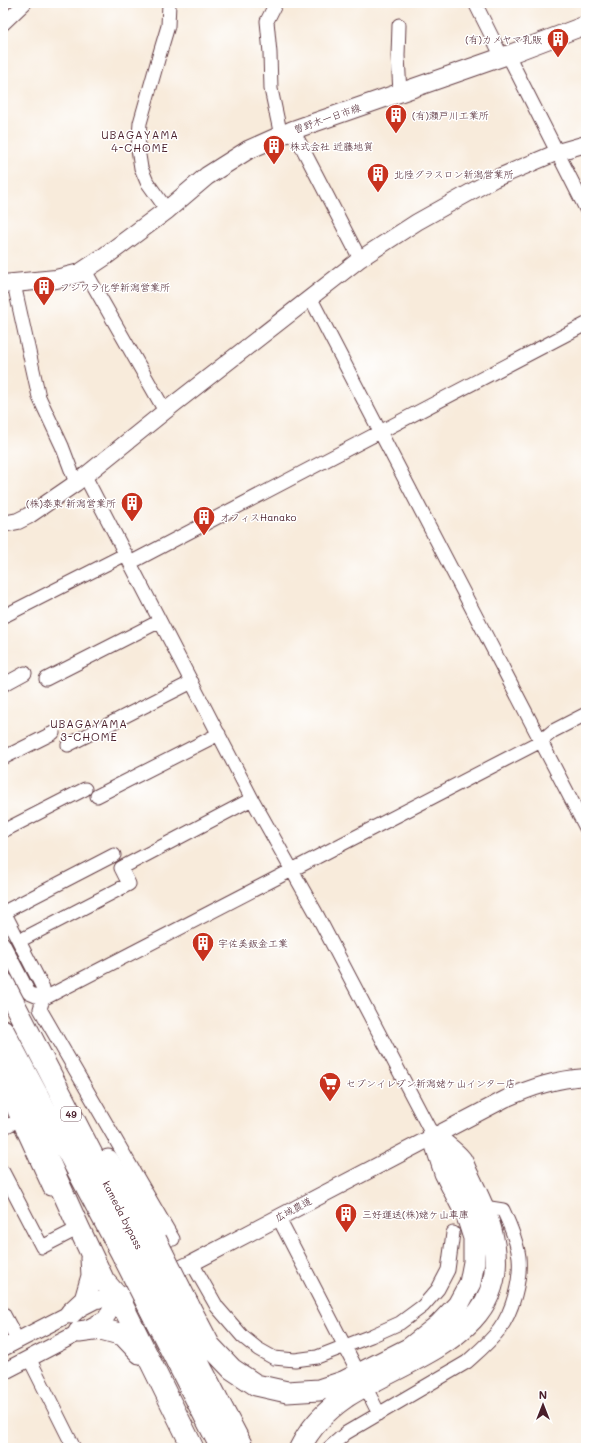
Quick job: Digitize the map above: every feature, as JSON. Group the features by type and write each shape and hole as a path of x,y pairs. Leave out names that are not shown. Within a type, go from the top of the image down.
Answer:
{"highway":[{"name":"kameda bypass","path":"3,982 48,1069 148,1246 221,1448"},
{"name":"kameda bypass","path":"3,1030 148,1246"},
{"path":"3,1060 104,1280 119,1298 193,1448"},
{"path":"300,1448 307,1433 326,1413 346,1397 442,1345 461,1331 476,1316 487,1298 493,1279 496,1262 494,1241 494,1209 461,1160 433,1136"},
{"path":"148,1246 172,1312 210,1346 232,1369 256,1385 287,1392 319,1390 343,1382 410,1348 439,1325 458,1305 470,1283 474,1262 474,1238 467,1216 445,1173 433,1136"},
{"path":"70,1313 85,1300 92,1276 91,1253"},
{"name":"kameda bypass","path":"172,1312 243,1448"},
{"path":"79,1332 100,1329 123,1335 154,1369"}],"main road":[{"name":"曽野木一日市線","path":"9,284 56,279 80,273 167,210 207,176 248,150 287,133 505,56 586,25"}],"street":[{"path":"3,24 25,3"},
{"path":"167,210 147,182 141,168 138,149 140,123 168,26 169,3"},
{"path":"276,3 267,21 271,89 287,133 360,259"},
{"path":"475,3 558,152 586,209"},
{"path":"399,25 398,56 400,93"},
{"path":"3,524 18,521 28,516 80,479 360,259 417,222 494,179 558,152 586,144"},
{"path":"84,269 165,411"},
{"path":"9,284 39,397 62,446 80,479 128,558 252,799 316,913 433,1136"},
{"path":"310,297 586,828"},
{"path":"6,615 128,558 380,432 586,324"},
{"path":"46,679 160,621"},
{"path":"3,685 26,673"},
{"path":"68,745 192,682"},
{"path":"3,943 29,993 43,998 292,871 314,857 541,740 553,731 586,714"},
{"path":"3,758 53,733"},
{"path":"97,796 219,734"},
{"path":"3,832 85,789"},
{"path":"19,941 129,884 121,868 252,799"},
{"path":"114,855 3,911 43,988 43,998 40,1009 145,1191 148,1246"},
{"name":"広域農道","path":"3,1348 96,1300 119,1298 192,1263 433,1136 524,1091 543,1084 571,1078 586,1077"},
{"path":"3,1087 54,1198 79,1228 42,1247 3,1172"},
{"path":"3,1128 18,1120"},
{"path":"329,1448 346,1433 467,1362 484,1347 499,1330 510,1309 517,1286 519,1257 512,1231 494,1209"},
{"path":"278,1217 355,1366"},
{"path":"192,1263 217,1307 243,1337 258,1349 274,1358 295,1360 317,1357 400,1323 423,1306 438,1288 448,1270 453,1233"},
{"path":"3,1372 105,1319 119,1298"},
{"path":"3,1313 18,1341"},
{"path":"29,1358 74,1448"},
{"path":"369,1394 379,1414"},
{"path":"175,1412 184,1448"}],"waterway":[{"path":"3,928 33,986"}],"place":[{"name":"(有)カメヤマ乳販","path":"558,58"},
{"name":"(有)瀬戸川工業所","path":"396,134"},
{"name":"株式会社 近藤地質","path":"274,166"},
{"name":"北陸グラスロン新潟営業所","path":"378,194"},
{"name":"フジワラ化学新潟営業所","path":"44,306"},
{"name":"(株)泰東 新潟営業所","path":"132,522"},
{"name":"オフィスHanako","path":"204,536"},
{"name":"宇佐美鈑金工業","path":"203,962"},
{"name":"セブンイレブン新潟姥ケ山インター店","path":"330,1102"},
{"name":"三好運送(株)姥ケ山車庫","path":"346,1234"}],"district":[{"name":"UBAGAYAMA 4-CHOME","path":"140,140"},
{"name":"UBAGAYAMA 3-CHOME","path":"89,729"}]}
